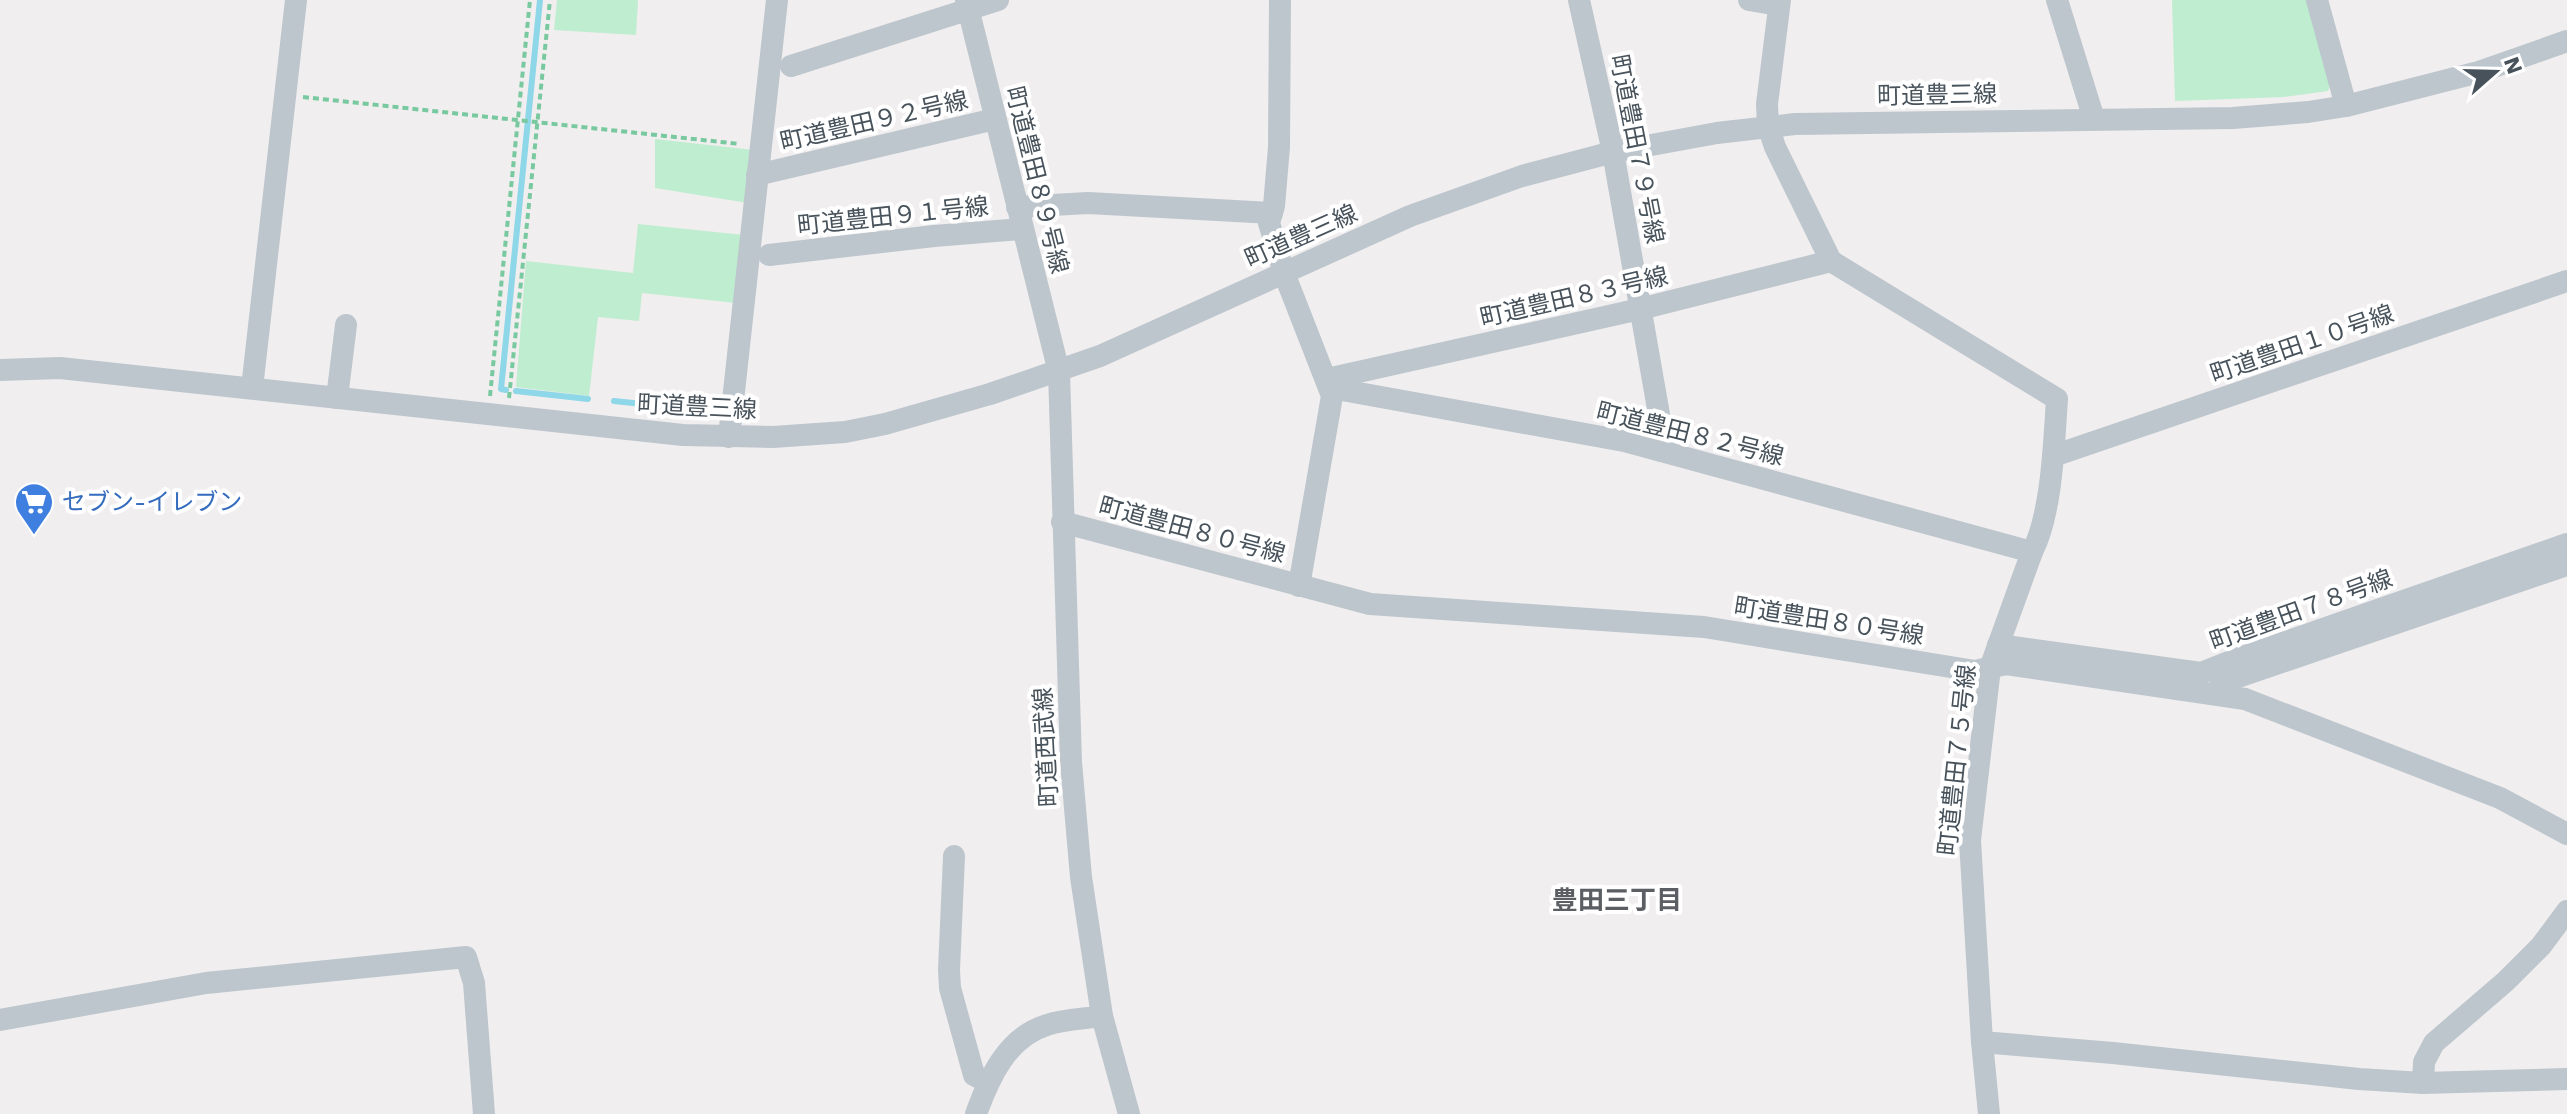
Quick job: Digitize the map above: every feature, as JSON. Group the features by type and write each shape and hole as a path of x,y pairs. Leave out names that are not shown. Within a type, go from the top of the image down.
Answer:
{"street":[{"path":"252,388 296,0"},
{"path":"729,437 761,174 761,146 777,0"},
{"path":"791,66 967,5 998,0"},
{"path":"1280,0 1279,147 1269,223 1284,273 1332,396 1299,586"},
{"name":"町道豊田７９号線","path":"1579,0 1613,152 1664,443 1662,451"},
{"path":"1749,0 1779,2 1767,104 1768,126 1775,147 1831,261"},
{"path":"2057,0 2094,119"},
{"path":"2317,0 2346,106"},
{"name":"町道豊田８９号線","path":"967,5 1059,372"},
{"name":"町道豊三線","path":"0,370 60,368 683,435 729,437 845,432 885,424 1059,372 1410,216 1468,193 1613,152 1768,126 2257,117 2346,106 2479,72 2567,41"},
{"name":"町道豊田９２号線","path":"761,174 995,119"},
{"name":"町道豊田９１号線","path":"769,255 934,236 1088,203 1272,213"},
{"name":"町道豊田８３号線","path":"1329,384 1831,261"},
{"name":"町道豊田７５号線","path":"1831,261 2057,399 2053,456 2041,536 2032,552 1990,668 1970,840 1989,1114"},
{"name":"町道豊田１０号線","path":"2053,456 2567,281"},
{"path":"337,398 346,325"},
{"name":"町道西武線","path":"1059,372 1071,762 1081,877 1102,1016 1129,1114"},
{"name":"町道豊田８２号線","path":"1329,384 1624,441 2032,552"},
{"name":"町道豊田８０号線","path":"1062,522 1299,586 1388,606 1704,627 1975,671 2006,664 2245,699 2500,798 2567,834"},
{"name":"町道豊田７８号線","path":"1998,645 2201,673 2567,544"},
{"path":"2214,694 2223,682 2567,565"},
{"path":"954,856 950,988 974,1075 987,1082"},
{"path":"2423,1083 2424,1062 2434,1043 2532,955 2567,911"},
{"path":"0,1020 206,983 466,957 474,983 484,1114"},
{"path":"976,1114 987,1082 1009,1050 1026,1036 1046,1025 1102,1016"},
{"path":"1982,1042 2298,1074 2423,1083 2567,1079"}],"path":[{"path":"498,415 530,0"},
{"path":"498,415 550,0"},
{"path":"285,95 761,146"}],"green space":[{"path":"557,0 638,0 636,35 554,30"},
{"path":"2172,0 2309,0 2332,81 2328,91 2284,97 2175,101"},
{"path":"655,139 754,150 748,203 655,188"},
{"path":"638,224 744,235 736,303 642,293 639,321 598,317 589,396 516,387 526,261 633,273"}],"waterway":[{"path":"506,390 501,389 540,0"},
{"path":"516,391 588,399"},
{"path":"614,401 699,410"}],"place":[{"name":"セブン-イレブン","path":"34,536"}],"district":[{"name":"豊田三丁目","path":"1617,900"}]}
